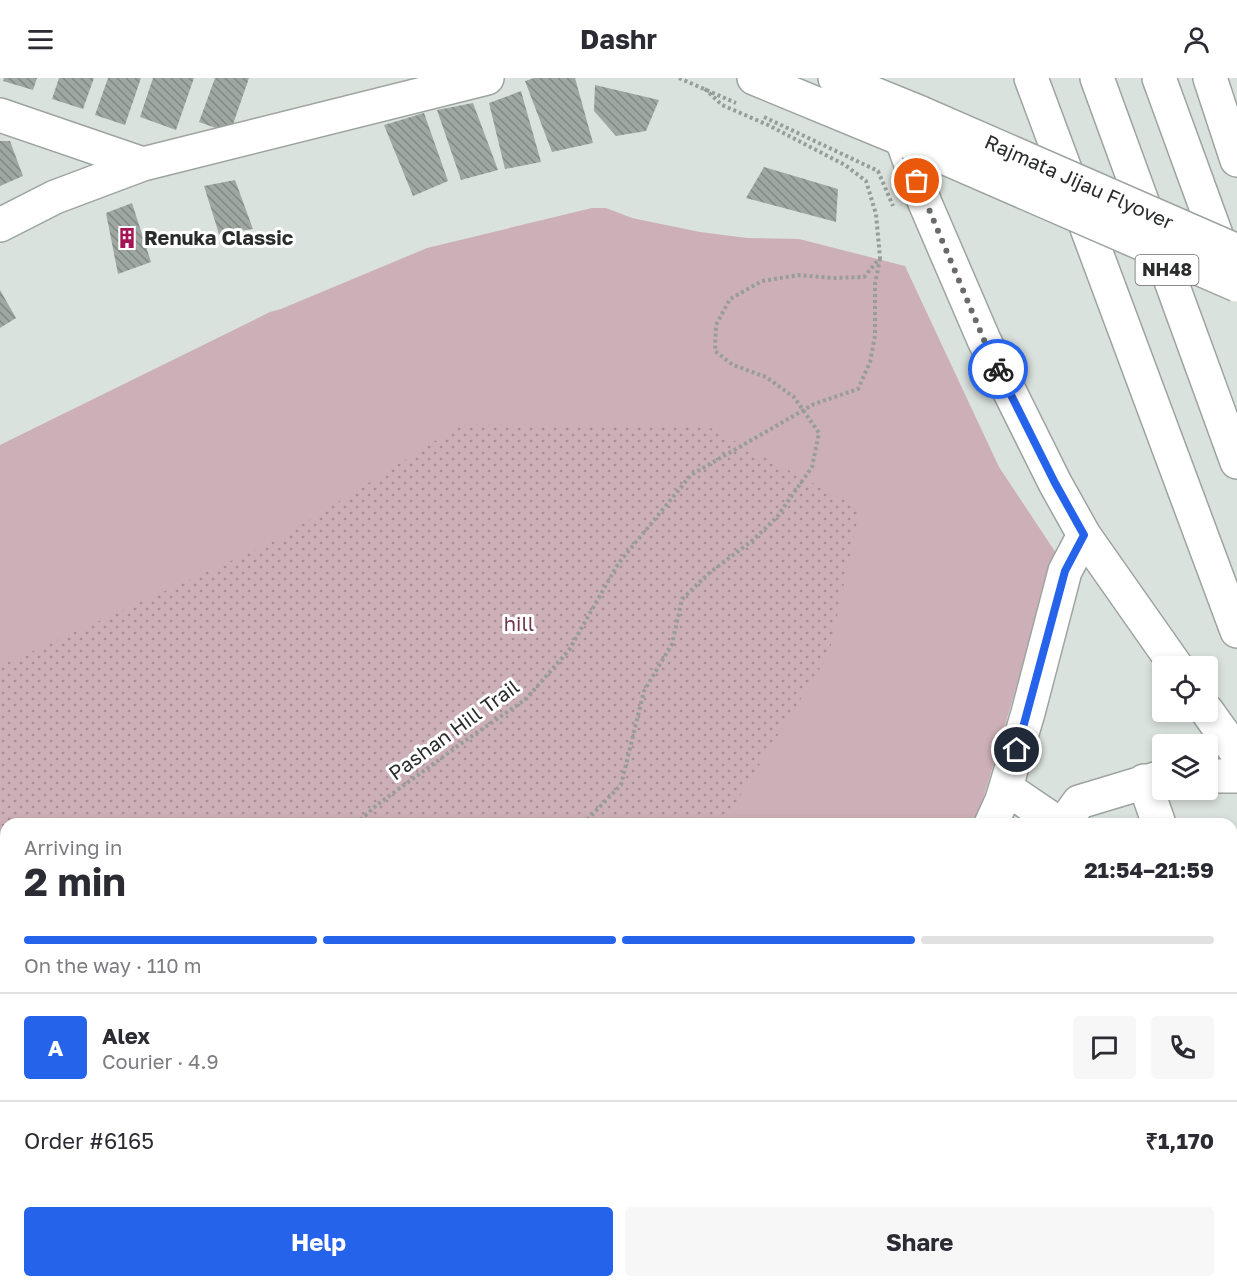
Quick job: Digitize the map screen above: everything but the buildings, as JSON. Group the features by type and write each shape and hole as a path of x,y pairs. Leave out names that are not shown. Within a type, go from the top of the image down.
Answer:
{"main road":[{"path":"0,225 55,197 143,164 487,78"},
{"path":"835,78 911,131"},
{"path":"1031,78 1237,631"},
{"name":"NH48","path":"1097,78 1237,462"},
{"name":"NH48","path":"1159,78 1237,293"},
{"path":"1210,78 1237,160"},
{"path":"749,92 911,131"},
{"path":"0,115 143,164"},
{"path":"911,131 910,206 984,340 1055,483 1084,535 1169,656"},
{"name":"Rajmata Jijau Flyover","path":"911,131 1237,251"},
{"name":"Rajmata Jijau Flyover","path":"911,131 1237,285"},
{"path":"994,818 1006,788 1028,713 1065,571 1084,535"},
{"path":"1215,722 1237,753"},
{"path":"1218,776 1237,776"},
{"path":"1066,818 1079,802 1152,779"},
{"path":"1006,788 1052,818"},
{"path":"1156,800 1158,818"}],"path":[{"path":"679,78 703,87 749,92"},
{"path":"703,87 722,105 768,125 837,160 866,181 876,214 880,258 875,284 875,336 870,362 858,389 814,404 804,411"},
{"path":"754,112 878,171 910,206"},
{"path":"589,818 621,785 644,691 672,644 682,599 708,574 753,540 777,517 812,467 819,433 794,397 766,376 733,365 715,351 716,326 730,299 762,281 799,275 833,278 864,277 880,258"},
{"name":"Pashan Hill Trail","path":"363,818 462,742 526,699 569,650 618,564 692,475 804,411"}],"green space":[{"path":"592,208 606,208 632,218 700,232 747,238 799,239 905,266 999,467 1056,553 977,818 0,818 0,445 270,312 427,248"},
{"name":"hill","path":"462,424 707,426 860,509 829,654 726,818 0,818 0,666 279,539"}],"way so far":[{"path":"917,181 998,369"}],"place":[{"name":"Renuka Classic","path":"127,238"}],"route":[{"path":"998,369 1055,483 1084,535 1065,571 1017,750"}]}
